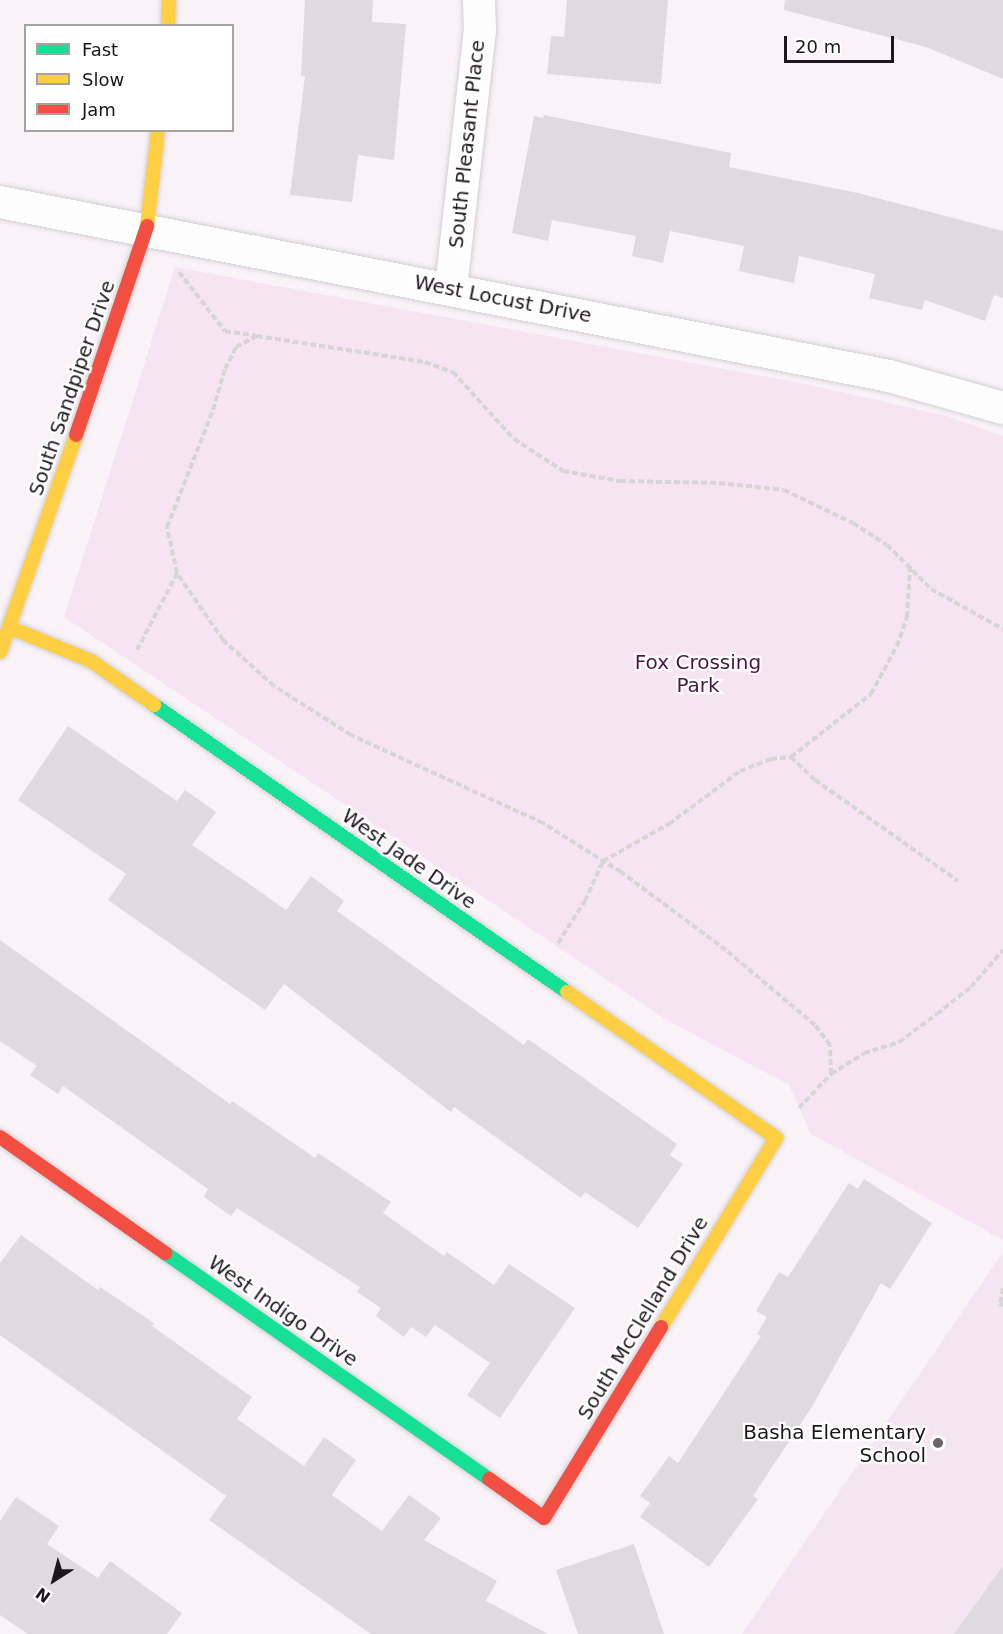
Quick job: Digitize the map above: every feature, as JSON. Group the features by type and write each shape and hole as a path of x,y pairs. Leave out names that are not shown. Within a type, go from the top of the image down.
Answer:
{"street":[{"path":"168,24 169,0"},
{"name":"South Pleasant Place","path":"451,288 480,31 479,0"},
{"name":"South Sandpiper Drive","path":"0,652 11,628 147,230 158,132"},
{"name":"West Locust Drive","path":"0,202 451,288 889,376 1003,408"},
{"name":"West Jade Drive","path":"11,628 92,661 776,1138"},
{"name":"West Indigo Drive","path":"0,1137 544,1518"},
{"name":"South McClelland Drive","path":"544,1518 776,1138"}],"path":[{"path":"175,267 225,331 425,362 453,372 514,439 563,471 620,481 719,483 784,490 853,523 910,566 931,589 1003,629"},
{"path":"257,336 236,347 167,527 177,573 217,634 274,686 378,751 543,823 603,861 700,930 794,1005 830,1046 831,1074"},
{"path":"556,946 573,923 603,861 669,824 740,771 771,759 791,757 848,716 871,694 897,646 907,617 910,566"},
{"path":"135,652 177,573"},
{"path":"791,757 815,780 958,881"},
{"path":"800,1108 831,1074 864,1053 899,1042 971,987 1003,950"},
{"path":"1003,1288 1000,1303 1003,1305"}],"shaded area":[{"name":"Basha Elementary School","path":"1003,1252 1003,1634 742,1634"}],"green space":[{"name":"Fox Crossing Park","path":"175,267 801,383 947,416 1003,436 1003,1240 811,1134 789,1085 667,1020 64,617"}],"building":[{"path":"305,0 373,0 372,22 406,24 394,160 358,155 352,202 290,195 305,76 301,76"},
{"path":"567,0 668,0 661,84 547,74 551,36 564,37"},
{"path":"785,0 1003,0 1003,79 926,47 784,10"},
{"path":"544,115 731,153 729,167 858,193 1003,231 1003,298 994,295 985,321 925,300 922,310 869,298 875,274 799,256 794,283 739,271 744,246 670,231 663,263 632,256 636,236 552,220 548,241 512,233 534,116 543,118"},
{"path":"68,726 177,801 185,790 216,812 192,845 286,910 311,876 344,901 337,911 524,1045 528,1039 677,1144 670,1155 683,1164 638,1228 585,1192 581,1198 454,1107 451,1112 284,984 265,1010 108,900 126,874 18,800"},
{"path":"0,940 230,1104 232,1101 315,1158 318,1153 391,1202 383,1213 444,1256 447,1252 494,1285 509,1264 575,1308 500,1418 467,1395 490,1363 435,1325 426,1337 411,1327 404,1337 376,1316 381,1308 357,1292 360,1287 237,1208 231,1216 204,1197 208,1189 63,1086 58,1094 30,1075 37,1066 0,1041"},
{"path":"864,1179 932,1223 890,1289 881,1283 810,1410 753,1496 758,1499 709,1567 640,1517 650,1503 640,1496 669,1456 678,1463 761,1336 757,1334 767,1317 756,1311 779,1272 788,1277 849,1183 858,1189"},
{"path":"21,1235 98,1290 100,1287 154,1323 152,1326 252,1397 237,1419 304,1466 324,1437 356,1460 332,1495 382,1531 409,1495 441,1518 424,1540 497,1581 486,1601 548,1634 371,1634 209,1520 226,1496 0,1335 0,1263"},
{"path":"16,1497 59,1526 47,1544 98,1578 110,1561 182,1613 167,1634 28,1634 0,1615 0,1521"},
{"path":"634,1544 664,1634 578,1634 556,1570"},
{"path":"1003,1566 1003,1634 954,1634"}],"traffic: fast":[{"path":"154,705 567,992"},
{"path":"165,1253 489,1479"}],"traffic: slow":[{"path":"168,24 169,0"},
{"path":"147,226 158,132"},
{"path":"0,652 76,435"},
{"path":"11,628 91,661 154,705"},
{"path":"567,992 776,1138 661,1327"}],"traffic: jam":[{"path":"76,435 147,226"},
{"path":"0,1137 165,1253"},
{"path":"489,1479 544,1518 661,1327"}],"place":[{"name":"Basha Elementary School","path":"938,1443"}]}
